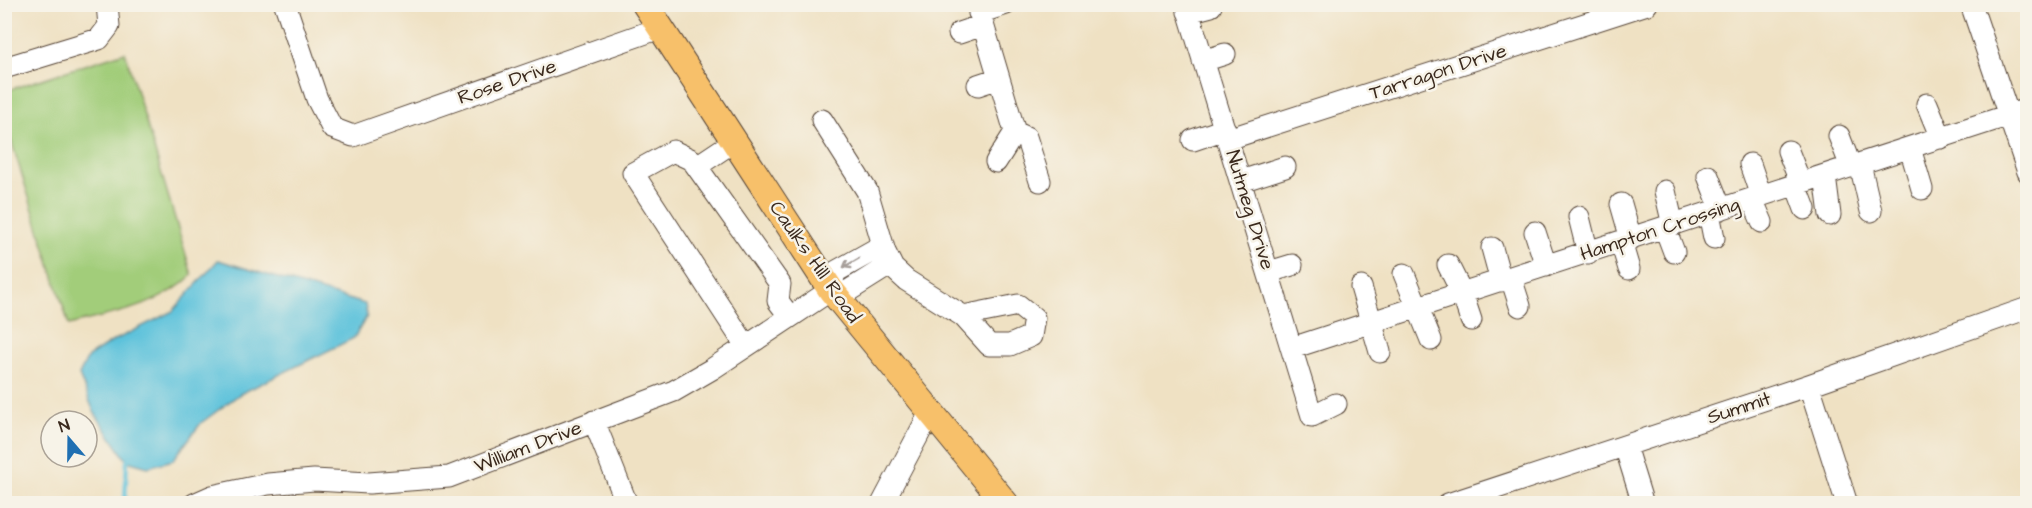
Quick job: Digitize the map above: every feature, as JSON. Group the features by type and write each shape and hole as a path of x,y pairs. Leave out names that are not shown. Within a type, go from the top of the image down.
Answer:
{"main road":[{"name":"Caulks Hill Road","path":"645,4 831,290 1006,504"}],"street":[{"path":"4,68 99,39 109,26 107,4"},
{"name":"Rose Drive","path":"285,4 317,99 332,128 353,136 660,28"},
{"path":"959,33 980,14 1006,4"},
{"name":"Tarragon Drive","path":"1193,140 1226,134 1647,4"},
{"path":"1971,4 2018,113 2028,172"},
{"path":"1187,8 1211,6"},
{"name":"Nutmeg Drive","path":"1187,8 1312,416 1336,404"},
{"path":"980,14 1015,132 996,162"},
{"path":"1203,61 1225,54"},
{"path":"978,85 999,78"},
{"path":"1927,104 1941,138"},
{"name":"Hampton Crossing","path":"1292,348 2018,113"},
{"path":"822,120 867,191 887,255 906,280 963,316"},
{"path":"1015,132 1026,137 1040,181"},
{"path":"1839,136 1856,166 1871,211"},
{"path":"697,166 733,142"},
{"path":"1910,148 1922,189"},
{"path":"746,346 633,173 673,151 692,160 780,284 778,301 790,317"},
{"path":"1788,151 1805,209"},
{"path":"1750,164 1762,222"},
{"path":"1241,181 1285,167"},
{"path":"1708,176 1715,211 1714,238"},
{"path":"1825,176 1830,215"},
{"path":"1665,191 1674,252"},
{"path":"1621,204 1629,269"},
{"path":"1579,217 1588,253"},
{"path":"1535,232 1546,266"},
{"path":"1492,248 1520,306"},
{"path":"831,290 834,272 887,255"},
{"path":"1269,272 1292,265"},
{"path":"1448,265 1462,293 1471,320"},
{"path":"1404,274 1431,340"},
{"path":"1361,287 1380,352"},
{"name":"William Drive","path":"194,504 212,496 268,483 314,480 380,483 449,477 674,391 831,290"},
{"name":"Summit","path":"1448,504 1809,385 2028,308"},
{"path":"1809,385 1847,504"},
{"path":"882,504 931,411"},
{"path":"594,421 627,504"},
{"path":"1625,446 1643,504"}],"green space":[{"path":"125,52 192,275 165,295 150,302 118,313 69,325 5,121 5,91"}],"water":[{"path":"218,260 365,304 367,316 354,338 240,394 201,423 173,460 148,467 127,461 99,419 99,409 93,409 79,375 88,357 113,341 173,311"}],"waterway":[{"path":"125,498 127,461"}]}
